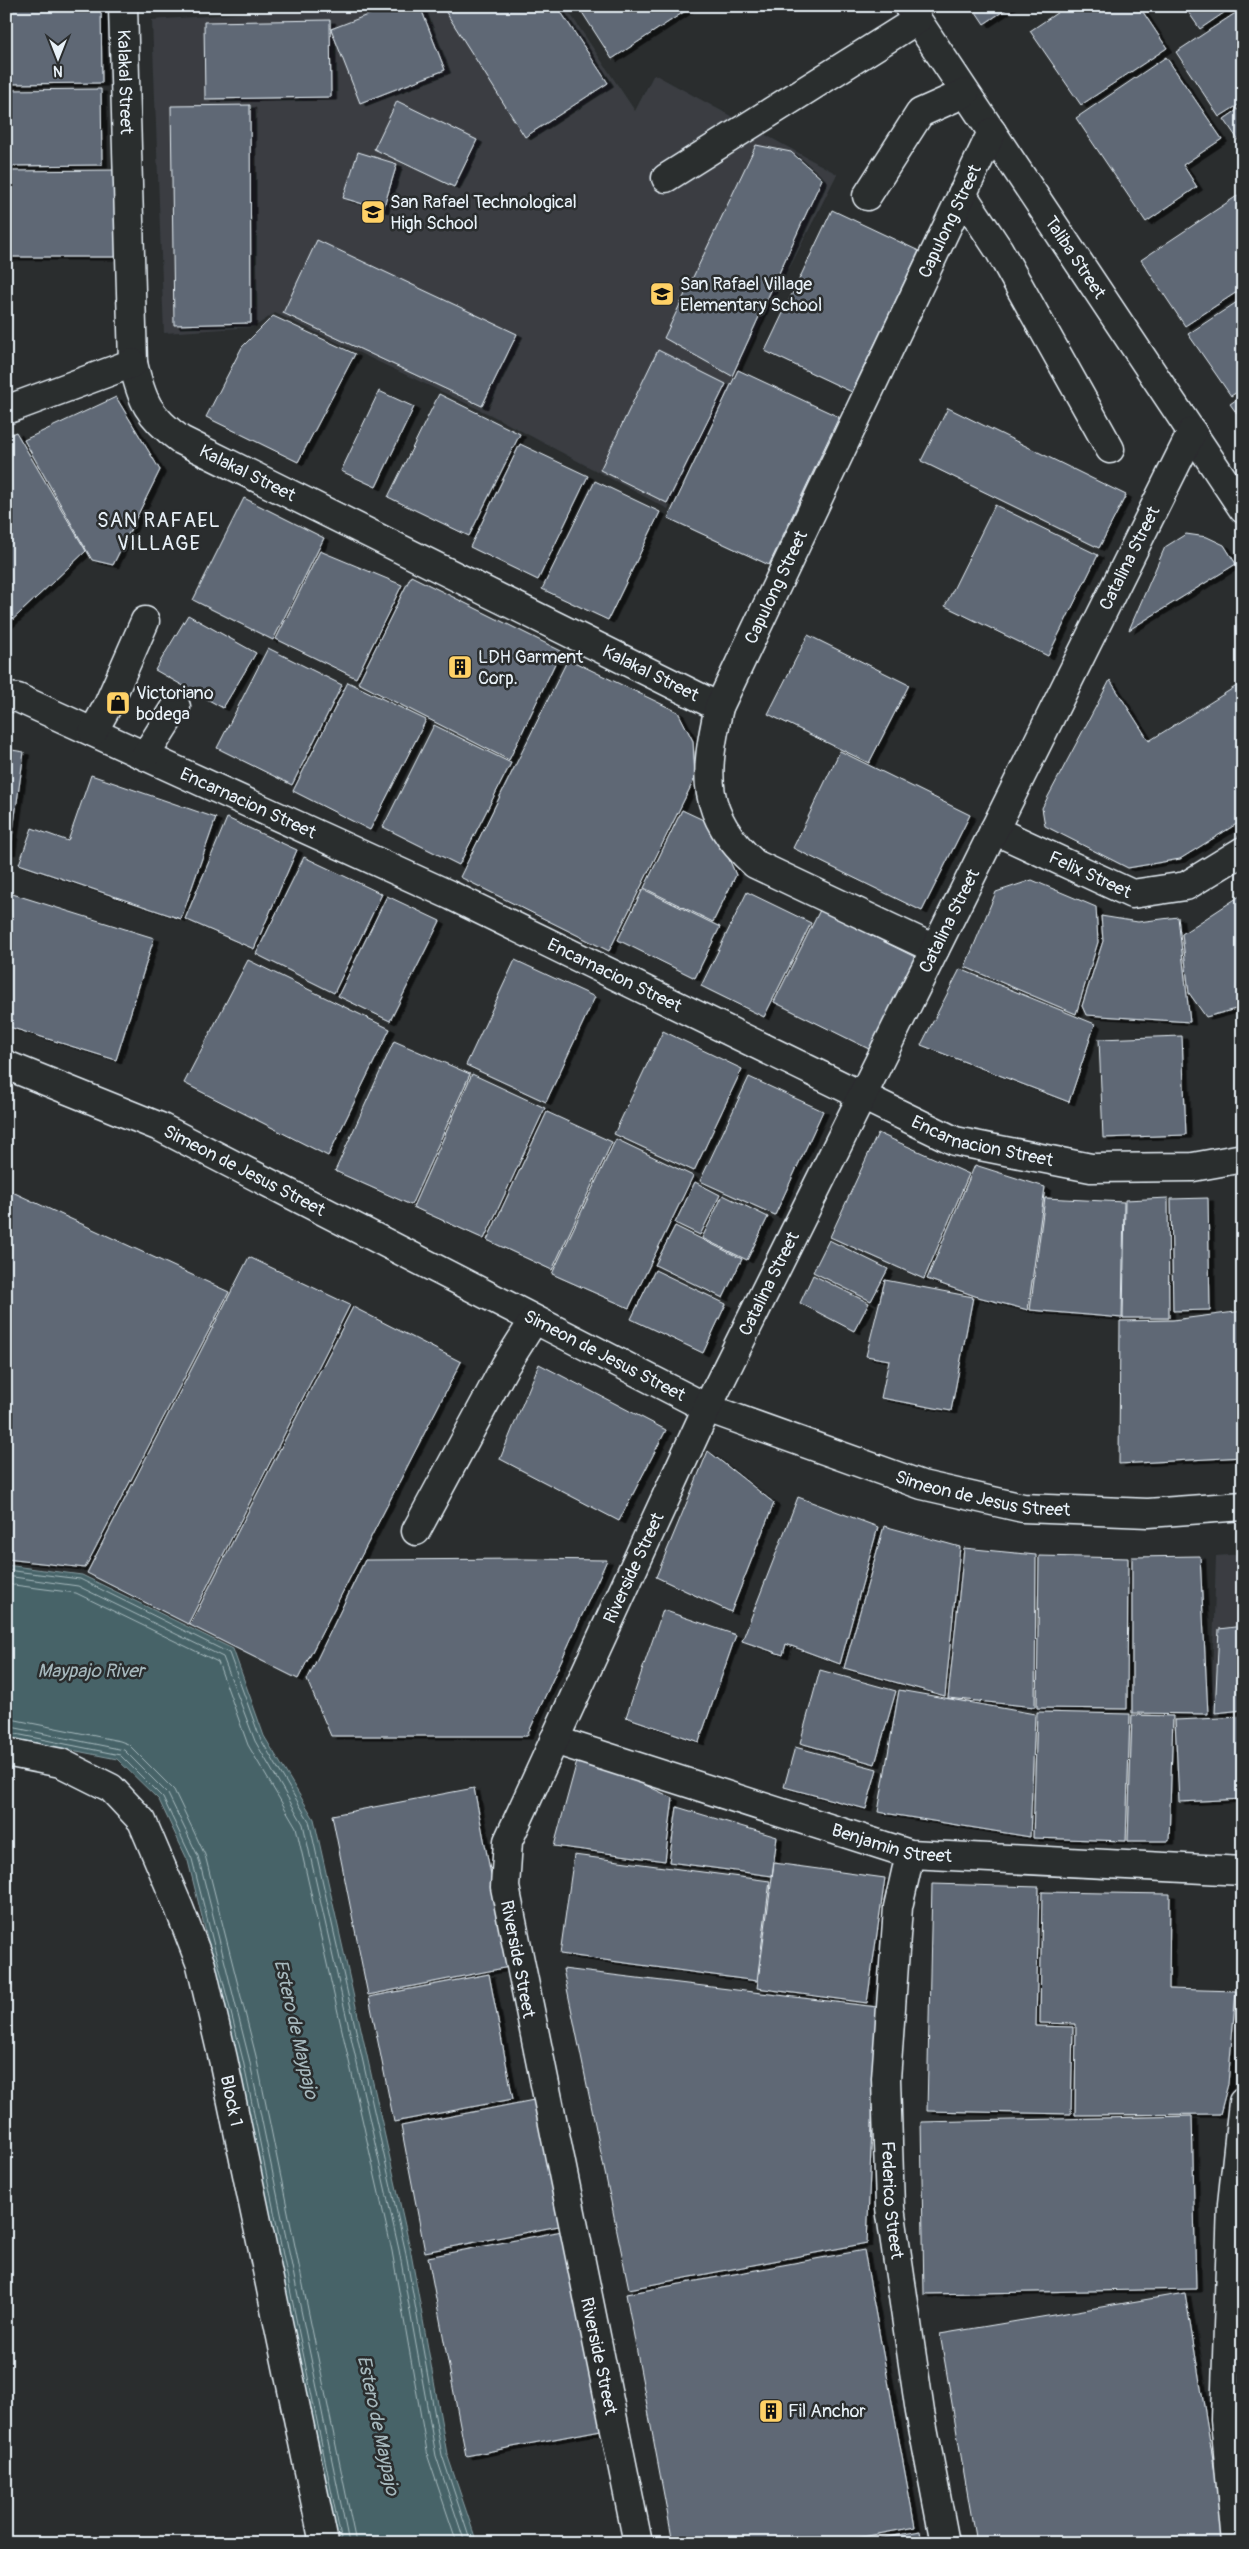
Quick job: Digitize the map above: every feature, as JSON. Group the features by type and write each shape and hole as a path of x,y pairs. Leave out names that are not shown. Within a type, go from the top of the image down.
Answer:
{"street":[{"name":"Kalakal Street","path":"123,6 133,363 140,395 159,424 181,440 720,707"},
{"path":"666,178 913,13"},
{"name":"Taliba Street","path":"913,13 1243,509"},
{"path":"867,196 920,113 965,93"},
{"name":"Capulong Street","path":"935,949 755,864 734,845 720,822 709,790 710,749 720,707 992,132"},
{"path":"962,194 999,250 1110,449"},
{"path":"6,410 133,363"},
{"name":"Catalina Street","path":"707,1408 1192,432"},
{"path":"93,732 108,705 145,621"},
{"name":"Encarnacion Street","path":"10,694 452,896 955,1142 1091,1168 1193,1167 1243,1158"},
{"path":"145,756 176,707"},
{"name":"Felix Street","path":"994,830 1132,894 1186,886 1243,851"},
{"name":"Simeon de Jesus Street","path":"6,1065 160,1127 707,1408 922,1485 1023,1508 1148,1513 1243,1506"},
{"path":"416,1531 505,1366 534,1320"},
{"name":"Riverside Street","path":"638,2543 504,1887 508,1841 707,1408"},
{"name":"Benjamin Street","path":"554,1740 910,1854 1243,1871"},
{"name":"Block 1","path":"6,1752 62,1763 111,1788 142,1821 179,1908 201,1965 224,2059 324,2543"},
{"name":"Federico Street","path":"910,1854 898,1907 886,2079 890,2208 920,2412 945,2543"},
{"path":"1236,2543 1225,2419 1232,2204 1243,2102"}],"shaded area":[{"name":"San Rafael Technological High School","path":"347,6 565,6 635,111 654,74 837,174 668,509 491,415 275,313 254,327 164,333 152,20"},
{"path":"1243,1554 1243,1712 1211,1715 1216,1556"}],"water":[{"name":"Maypajo River","path":"6,1565 82,1575 233,1649 264,1736 314,1819 410,2248 447,2454 477,2543 338,2543 238,2061 188,1861 159,1800 117,1759 6,1737"}],"building":[{"path":"6,6 101,6 102,83 6,84"},
{"path":"391,6 420,6 445,70 360,103 331,29"},
{"path":"442,6 557,6 608,83 525,137"},
{"path":"578,6 693,6 612,59"},
{"path":"972,6 1011,6 984,24"},
{"path":"1067,6 1139,6 1167,48 1081,105 1030,31"},
{"path":"1184,6 1234,6 1200,29"},
{"path":"1243,8 1243,102 1219,117 1176,52"},
{"path":"330,20 331,97 205,99 204,22"},
{"path":"1166,57 1222,139 1183,165 1197,187 1146,222 1076,118"},
{"path":"101,89 102,165 6,166 6,90"},
{"path":"397,101 477,140 454,187 374,149"},
{"path":"250,105 251,323 174,325 171,106"},
{"path":"1243,106 1243,147 1224,119"},
{"path":"756,145 791,152 822,179 732,376 664,338"},
{"path":"358,152 397,164 383,210 343,198"},
{"path":"117,170 118,257 6,257 6,171"},
{"path":"1243,192 1243,288 1185,326 1141,260"},
{"path":"832,210 919,251 852,392 765,351"},
{"path":"317,240 517,334 482,406 283,313"},
{"path":"1243,298 1243,388 1231,396 1188,334"},
{"path":"273,316 355,354 298,462 206,417 242,347"},
{"path":"658,350 726,384 667,503 600,470"},
{"path":"738,370 839,417 769,565 668,518"},
{"path":"379,391 414,407 376,487 341,471"},
{"path":"439,394 520,434 469,536 388,497"},
{"path":"1243,395 1243,422 1230,404"},
{"path":"116,397 160,470 113,565 92,560 24,440"},
{"path":"948,408 1126,495 1099,548 921,461"},
{"path":"16,432 86,551 6,626 6,436"},
{"path":"520,444 588,476 538,580 470,547"},
{"path":"595,481 660,512 608,620 542,589"},
{"path":"244,498 324,538 273,640 193,600"},
{"path":"995,505 1098,555 1048,656 945,606"},
{"path":"1186,534 1207,537 1224,545 1236,564 1129,630 1165,547"},
{"path":"320,551 402,585 356,678 276,639"},
{"name":"LDH Garment Corp.","path":"411,576 561,651 509,760 358,683"},
{"path":"188,615 256,653 223,708 155,670"},
{"path":"808,635 909,685 869,763 768,714"},
{"path":"268,648 342,685 292,785 217,748"},
{"path":"568,659 678,712 693,741 695,778 609,951 460,877"},
{"path":"1110,680 1149,741 1243,682 1243,820 1180,859 1128,868 1045,826 1042,808"},
{"path":"348,682 426,720 370,830 293,791"},
{"path":"434,725 511,763 459,865 383,827"},
{"path":"6,749 24,752 10,852 6,851"},
{"path":"840,751 970,815 922,911 793,848"},
{"path":"91,775 216,818 181,919 19,864 32,828 68,841"},
{"path":"682,810 714,825 736,875 713,922 644,888"},
{"path":"227,818 297,850 254,949 185,919"},
{"path":"304,857 382,894 334,993 256,954"},
{"path":"1032,880 1096,907 1098,942 1076,1014 965,967 996,892"},
{"path":"643,889 720,927 695,978 618,940"},
{"path":"6,892 154,938 116,1060 6,1026"},
{"path":"747,892 811,923 764,1017 701,986"},
{"path":"1243,894 1243,1007 1206,1017 1189,993 1182,934"},
{"path":"387,896 440,921 390,1021 338,996"},
{"path":"820,910 917,958 871,1050 774,1002"},
{"path":"1101,916 1138,922 1178,917 1190,1022 1086,1015 1082,1006 1103,941"},
{"path":"248,960 390,1029 328,1156 184,1083"},
{"path":"515,960 595,997 546,1102 466,1065"},
{"path":"960,969 1095,1024 1069,1102 921,1045"},
{"path":"663,1031 742,1069 694,1171 614,1134"},
{"path":"1182,1036 1186,1135 1103,1138 1099,1039"},
{"path":"394,1041 470,1074 411,1205 335,1171"},
{"path":"472,1074 545,1108 484,1239 413,1207"},
{"path":"749,1077 823,1111 775,1215 700,1181"},
{"path":"547,1112 612,1142 552,1270 487,1240"},
{"path":"878,1133 969,1174 924,1279 830,1237"},
{"path":"616,1139 693,1176 629,1308 552,1274"},
{"path":"975,1165 1045,1187 1028,1310 978,1297 927,1279"},
{"path":"695,1182 720,1195 700,1235 675,1223"},
{"path":"6,1189 229,1292 85,1568 6,1559"},
{"path":"723,1195 768,1217 747,1260 702,1238"},
{"path":"1045,1198 1124,1202 1122,1318 1030,1310"},
{"path":"1168,1198 1169,1318 1123,1318 1125,1200"},
{"path":"1208,1198 1210,1310 1173,1311 1171,1199"},
{"path":"675,1226 742,1259 723,1298 655,1265"},
{"path":"829,1240 888,1269 871,1301 813,1272"},
{"path":"249,1257 350,1305 188,1624 87,1573"},
{"path":"655,1270 726,1304 703,1353 631,1319"},
{"path":"813,1275 869,1303 854,1331 800,1303"},
{"path":"885,1280 973,1297 951,1411 881,1398 889,1360 866,1356"},
{"path":"353,1307 461,1362 298,1679 190,1625"},
{"path":"1243,1311 1243,1457 1119,1464 1120,1321 1173,1320"},
{"path":"539,1364 666,1430 619,1521 500,1459"},
{"path":"708,1451 774,1503 731,1612 656,1577"},
{"path":"798,1497 878,1527 840,1664 786,1644 783,1655 742,1641"},
{"path":"884,1526 960,1547 945,1696 844,1668"},
{"path":"964,1548 1036,1555 1035,1707 948,1698"},
{"path":"1039,1556 1128,1558 1127,1709 1037,1708"},
{"path":"1200,1556 1208,1714 1132,1713 1132,1557"},
{"path":"365,1560 607,1560 527,1736 331,1736 307,1680"},
{"path":"663,1610 736,1635 699,1742 626,1717"},
{"path":"1243,1626 1243,1710 1215,1713 1219,1629"},
{"path":"820,1670 896,1691 875,1764 800,1743"},
{"path":"899,1690 1035,1714 1030,1837 878,1812"},
{"path":"1037,1712 1130,1714 1126,1841 1033,1838"},
{"path":"1132,1715 1173,1716 1169,1841 1128,1841"},
{"path":"1243,1717 1243,1799 1179,1802 1175,1720"},
{"path":"795,1747 877,1769 866,1809 784,1787"},
{"path":"579,1754 673,1798 665,1861 554,1846"},
{"path":"474,1788 509,1967 368,1995 332,1815"},
{"path":"677,1807 777,1837 772,1876 669,1862"},
{"path":"574,1855 770,1881 757,1981 560,1954"},
{"path":"774,1863 885,1878 867,2003 757,1988"},
{"path":"932,1884 1039,1887 1036,2026 1073,2027 1071,2114 927,2111"},
{"path":"1042,1892 1170,1894 1169,1989 1236,1991 1228,2084 1220,2114 1075,2115 1076,2024 1040,2023"},
{"path":"563,1969 877,2007 867,2243 629,2289"},
{"path":"489,1974 513,2099 394,2122 369,1997"},
{"path":"539,2099 564,2225 425,2252 401,2126"},
{"path":"1192,2116 1196,2289 924,2294 921,2122"},
{"path":"567,2230 606,2429 466,2456 428,2257"},
{"name":"Fil Anchor","path":"864,2250 915,2527 831,2543 673,2543 626,2294"},
{"path":"1185,2293 1227,2543 976,2543 940,2334"},
{"path":"920,2531 922,2543 857,2543"}],"place":[{"name":"San Rafael Technological High School","path":"373,212"},
{"name":"San Rafael Village Elementary School","path":"662,294"},
{"name":"LDH Garment Corp.","path":"460,667"},
{"name":"Victoriano bodega","path":"118,703"},
{"name":"Fil Anchor","path":"771,2411"}],"district":[{"name":"SAN RAFAEL VILLAGE","path":"159,532"}],"water label":[{"name":"Estero de Maypajo","path":"297,2029"},
{"name":"Estero de Maypajo","path":"379,2425"}]}
